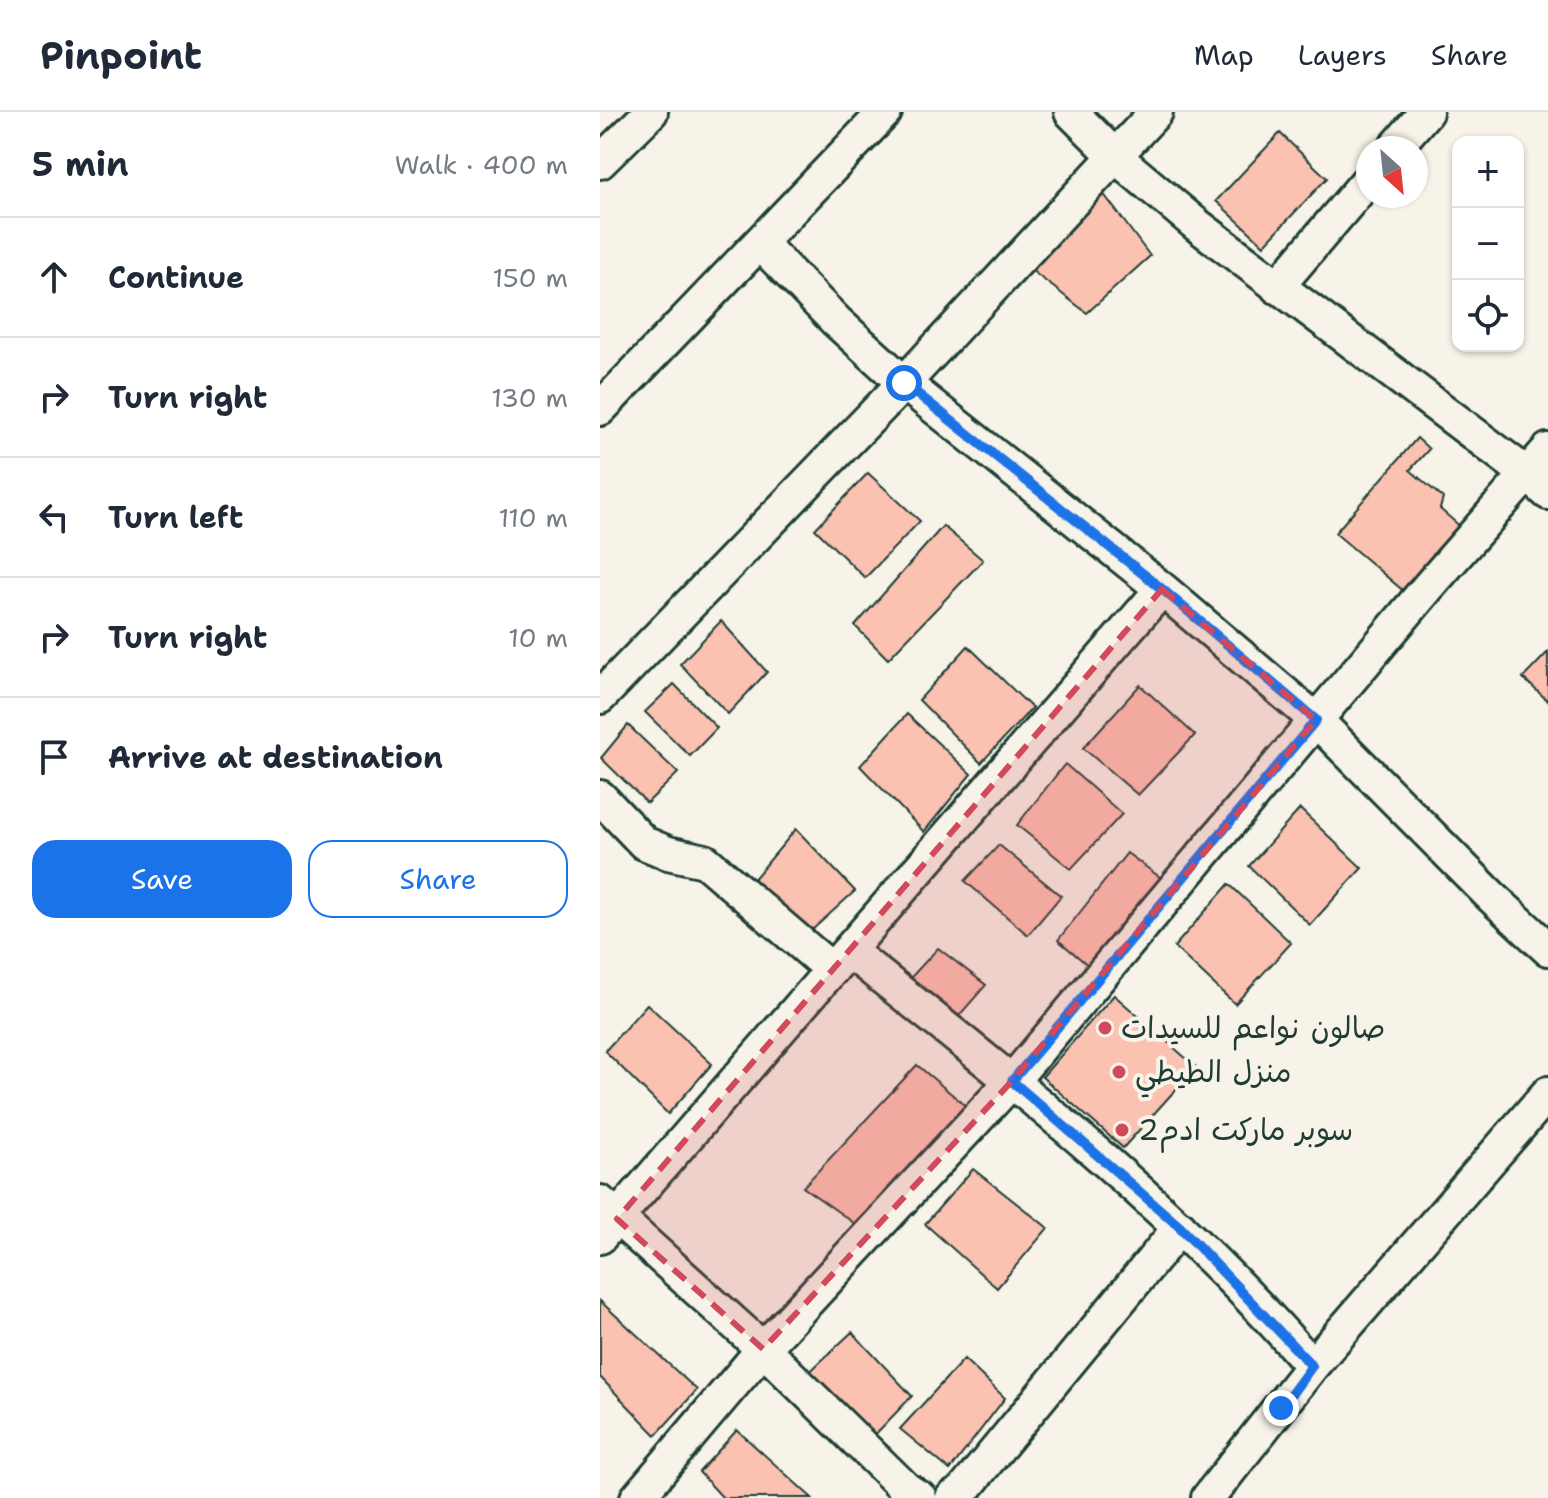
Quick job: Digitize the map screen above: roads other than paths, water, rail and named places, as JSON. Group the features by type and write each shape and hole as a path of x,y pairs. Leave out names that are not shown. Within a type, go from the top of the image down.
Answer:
{"street":[{"path":"600,162 651,112"},
{"path":"600,409 885,112"},
{"path":"637,1498 763,1349 1012,1081 1316,720 1541,472 1277,287 1116,157 1071,112"},
{"path":"600,697 904,383 1156,112"},
{"path":"1405,136 1426,112"},
{"path":"1277,287 1356,194"},
{"path":"760,243 836,321 904,383 1162,589 1316,720 1548,949"},
{"path":"920,1498 906,1489 763,1349 606,1220 841,961 1162,589"},
{"path":"600,797 644,843 668,853 705,861 1012,1081 1180,1227 1312,1366"},
{"path":"1208,1498 1312,1366 1548,1093"},
{"path":"952,1498 963,1491 1180,1227"}],"place":[{"name":"صالون نواعم للسيدات","path":"1105,1028"},
{"name":"منزل الطيطي","path":"1119,1072"},
{"name":"سوبر ماركت ادم2","path":"1122,1130"}]}
